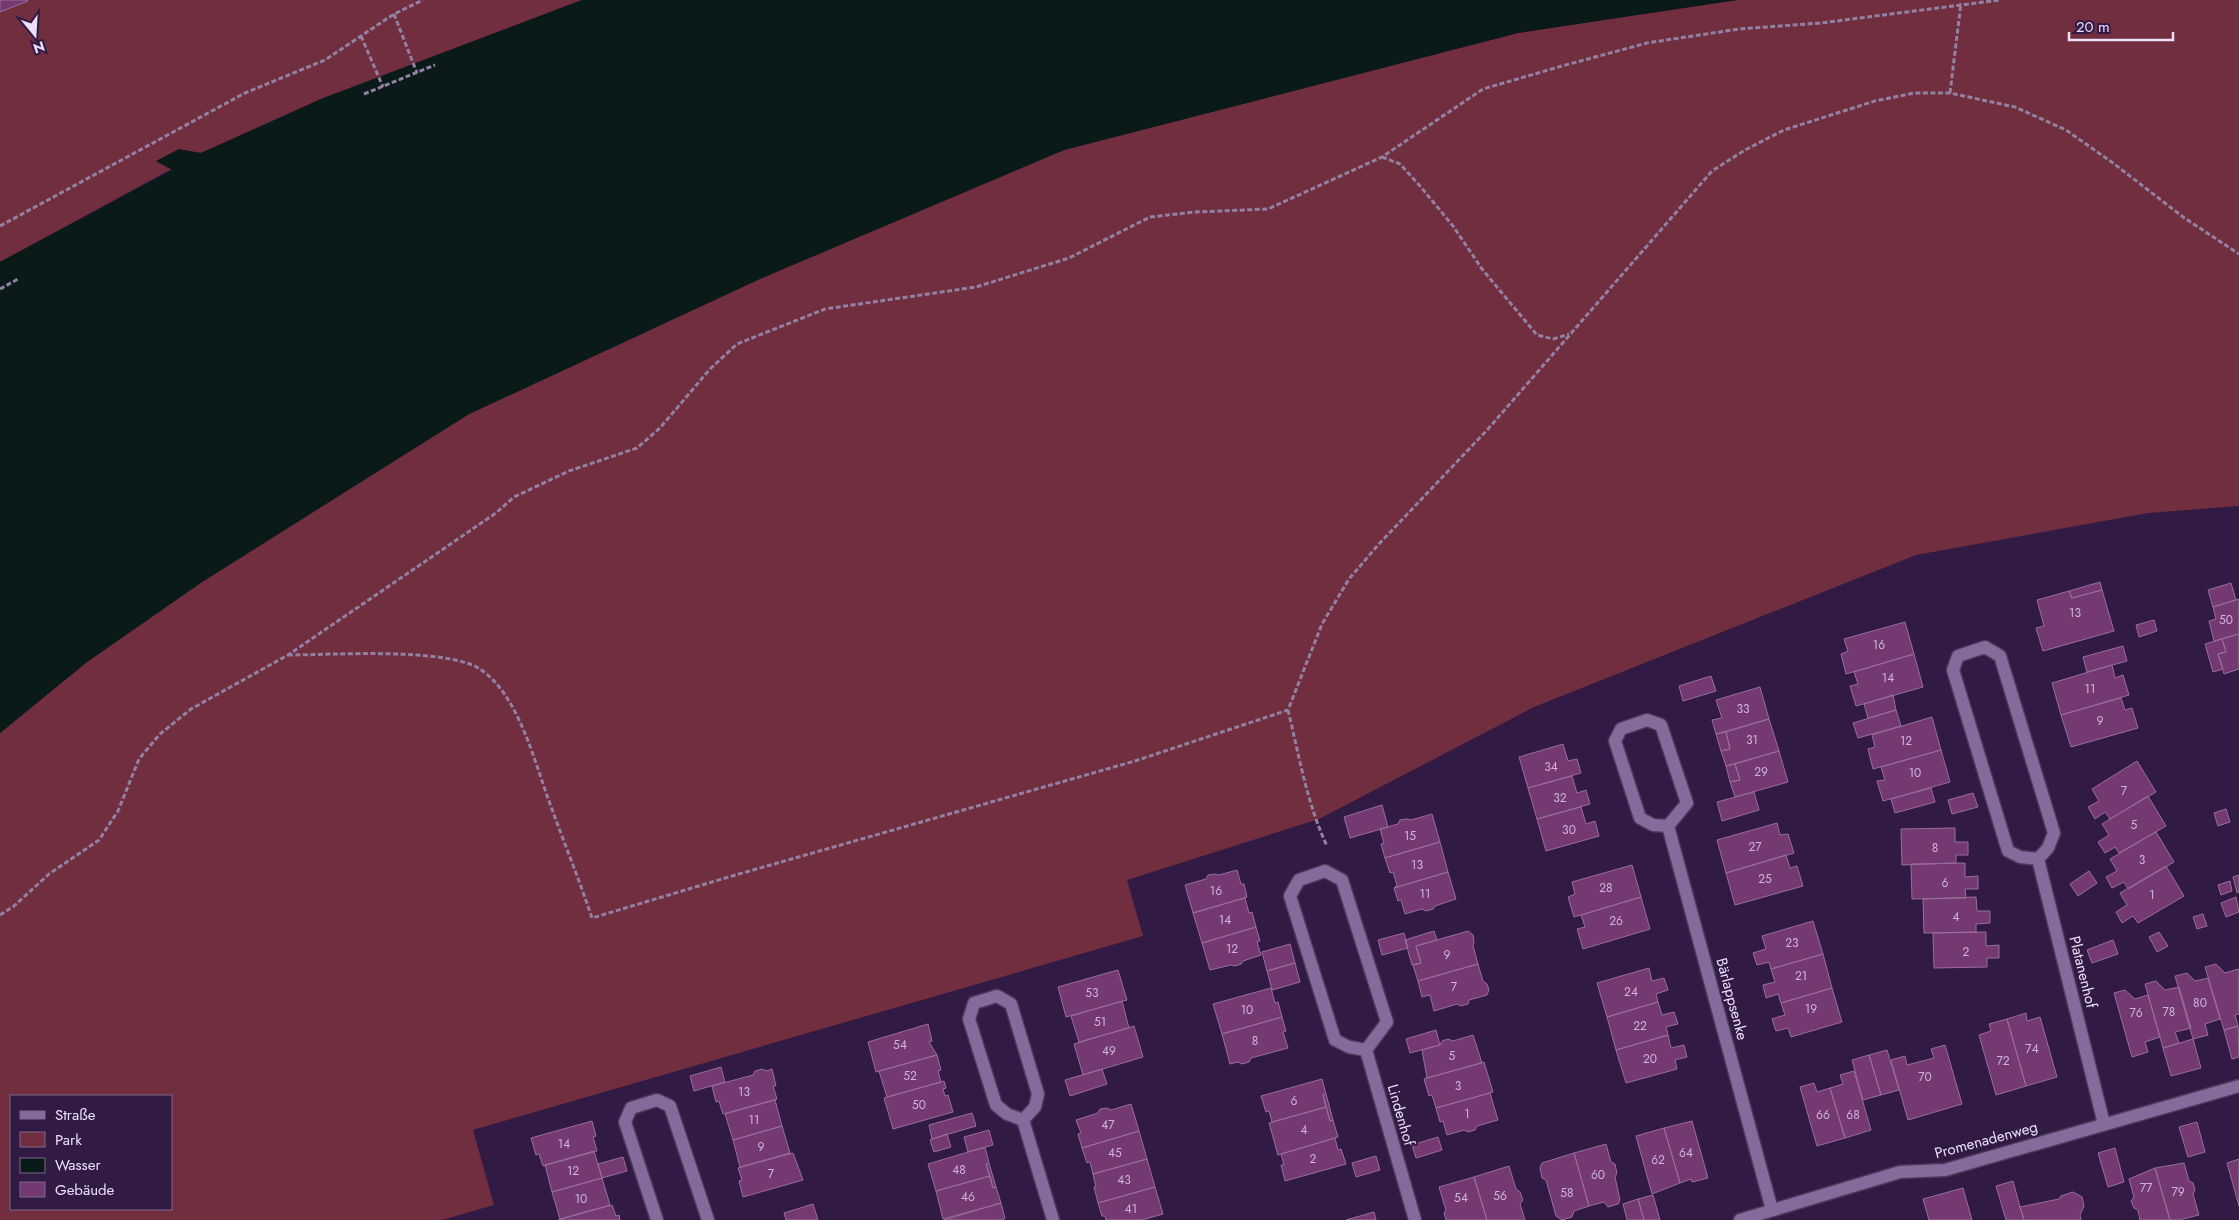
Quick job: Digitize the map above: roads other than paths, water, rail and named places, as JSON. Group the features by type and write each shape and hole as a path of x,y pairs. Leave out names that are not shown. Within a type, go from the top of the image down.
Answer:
{"street":[{"path":"1985,647 2000,656 2054,833 2048,848 2038,859 2020,857 2008,852 1952,670 1958,656 1985,647"},
{"path":"1647,720 1661,725 1686,803 1668,826 1653,825 1640,818 1615,741 1621,729 1647,720"},
{"name":"Bärlappsenke","path":"1668,826 1772,1210"},
{"name":"Platanenhof","path":"2038,859 2104,1124"},
{"path":"1324,871 1342,880 1387,1022 1366,1050 1349,1047 1335,1040 1290,896 1299,880 1324,871"},
{"path":"997,996 1011,1004 1038,1094 1035,1108 1023,1120 1007,1114 996,1105 969,1019 974,1003 997,996"},
{"name":"Lindenhof","path":"1366,1050 1415,1220"},
{"name":"Promenadenweg","path":"1740,1220 1900,1172 1945,1170 2239,1086"},
{"path":"657,1220 625,1122 632,1108 656,1100 670,1106 708,1220"},
{"path":"1023,1120 1052,1220"}],"water":[{"path":"582,0 1737,0 1518,33 1064,150 762,278 469,414 202,582 87,662 0,733 0,262 172,170 156,161 179,149 201,153 321,99"}]}
